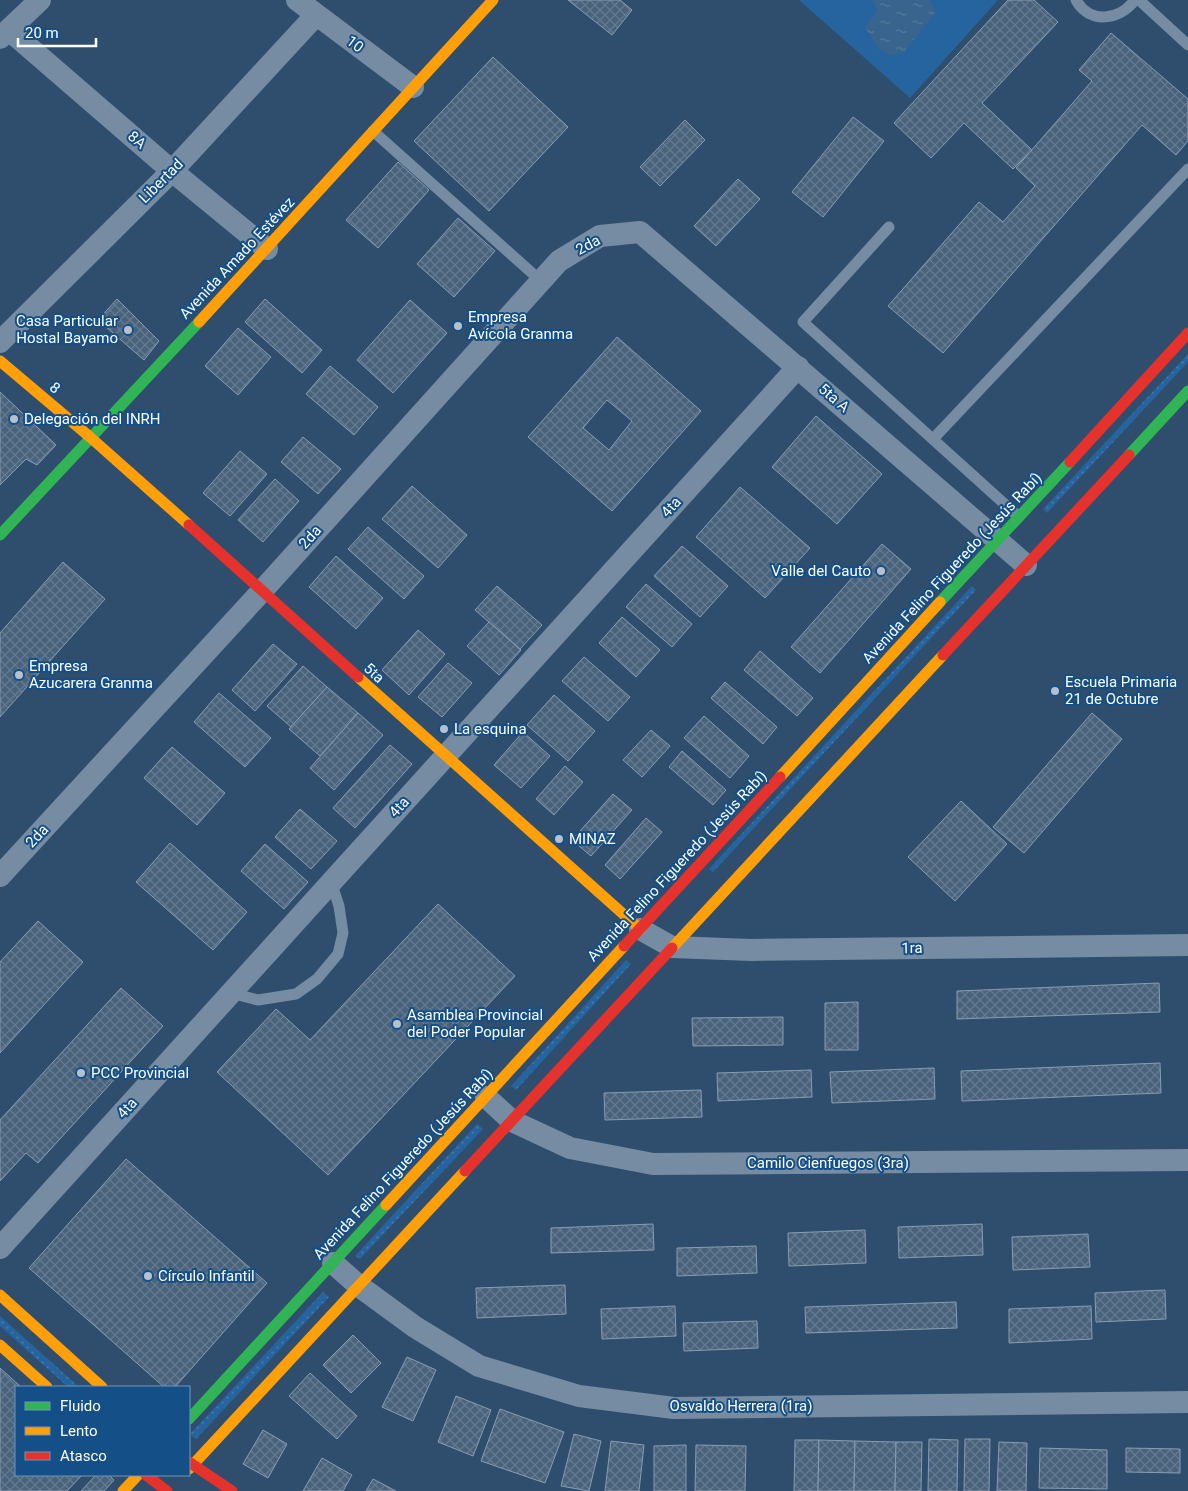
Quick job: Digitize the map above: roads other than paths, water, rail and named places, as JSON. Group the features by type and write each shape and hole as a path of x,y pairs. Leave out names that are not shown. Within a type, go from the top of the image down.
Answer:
{"main road":[{"name":"Avenida Amado Estévez","path":"0,535 267,249 492,0"},
{"name":"Avenida Felino Figueredo (Jesús Rabí)","path":"190,1418 1188,333"},
{"name":"8","path":"0,361 90,437"},
{"path":"232,1491 190,1465 359,1286 1188,391"},
{"name":"5ta","path":"90,437 261,592 640,929"},
{"path":"0,1295 101,1386"},
{"path":"0,1345 46,1386"},
{"path":"123,1491 137,1476"},
{"path":"148,1476 170,1489"}],"street":[{"path":"4,34 40,0"},
{"name":"10","path":"297,0 413,87"},
{"name":"Libertad","path":"0,342 172,171 316,15"},
{"name":"8A","path":"4,34 267,249"},
{"name":"2da","path":"0,876 261,592 559,261 600,236 640,232"},
{"name":"5ta A","path":"640,232 1026,565"},
{"name":"4ta","path":"0,1248 798,367"},
{"name":"1ra","path":"640,929 672,947 761,950 1188,945"},
{"name":"Camilo Cienfuegos (3ra)","path":"486,1097 512,1121 570,1148 653,1164 1188,1160"},
{"name":"Osvaldo Herrera (1ra)","path":"333,1263 359,1286 415,1327 479,1366 579,1396 674,1408 1188,1402"}],"lane":[{"path":"1076,0 1087,12 1109,17 1120,14 1129,8 1135,0"},
{"path":"1139,0 1188,45"},
{"path":"373,131 541,280"},
{"path":"933,439 1188,169"},
{"path":"889,227 803,322 1019,517"},
{"path":"231,993 258,1000 267,999 296,994 317,979 338,954 343,933 340,906 331,882"}],"water":[{"path":"873,0 930,0 935,13 904,52 891,55 878,49 865,27 877,11"}],"place":[{"name":"Empresa Avícola Granma","path":"458,326"},
{"name":"Casa Particular Hostal Bayamo","path":"128,330"},
{"name":"Delegación del INRH","path":"14,419"},
{"name":"Valle del Cauto","path":"881,571"},
{"name":"Empresa Azucarera Granma","path":"19,675"},
{"name":"Escuela Primaria 21 de Octubre","path":"1055,691"},
{"name":"La esquina","path":"444,729"},
{"name":"MINAZ","path":"559,839"},
{"name":"Asamblea Provincial del Poder Popular","path":"397,1024"},
{"name":"PCC Provincial","path":"81,1073"},
{"name":"Círculo Infantil","path":"148,1276"}]}
